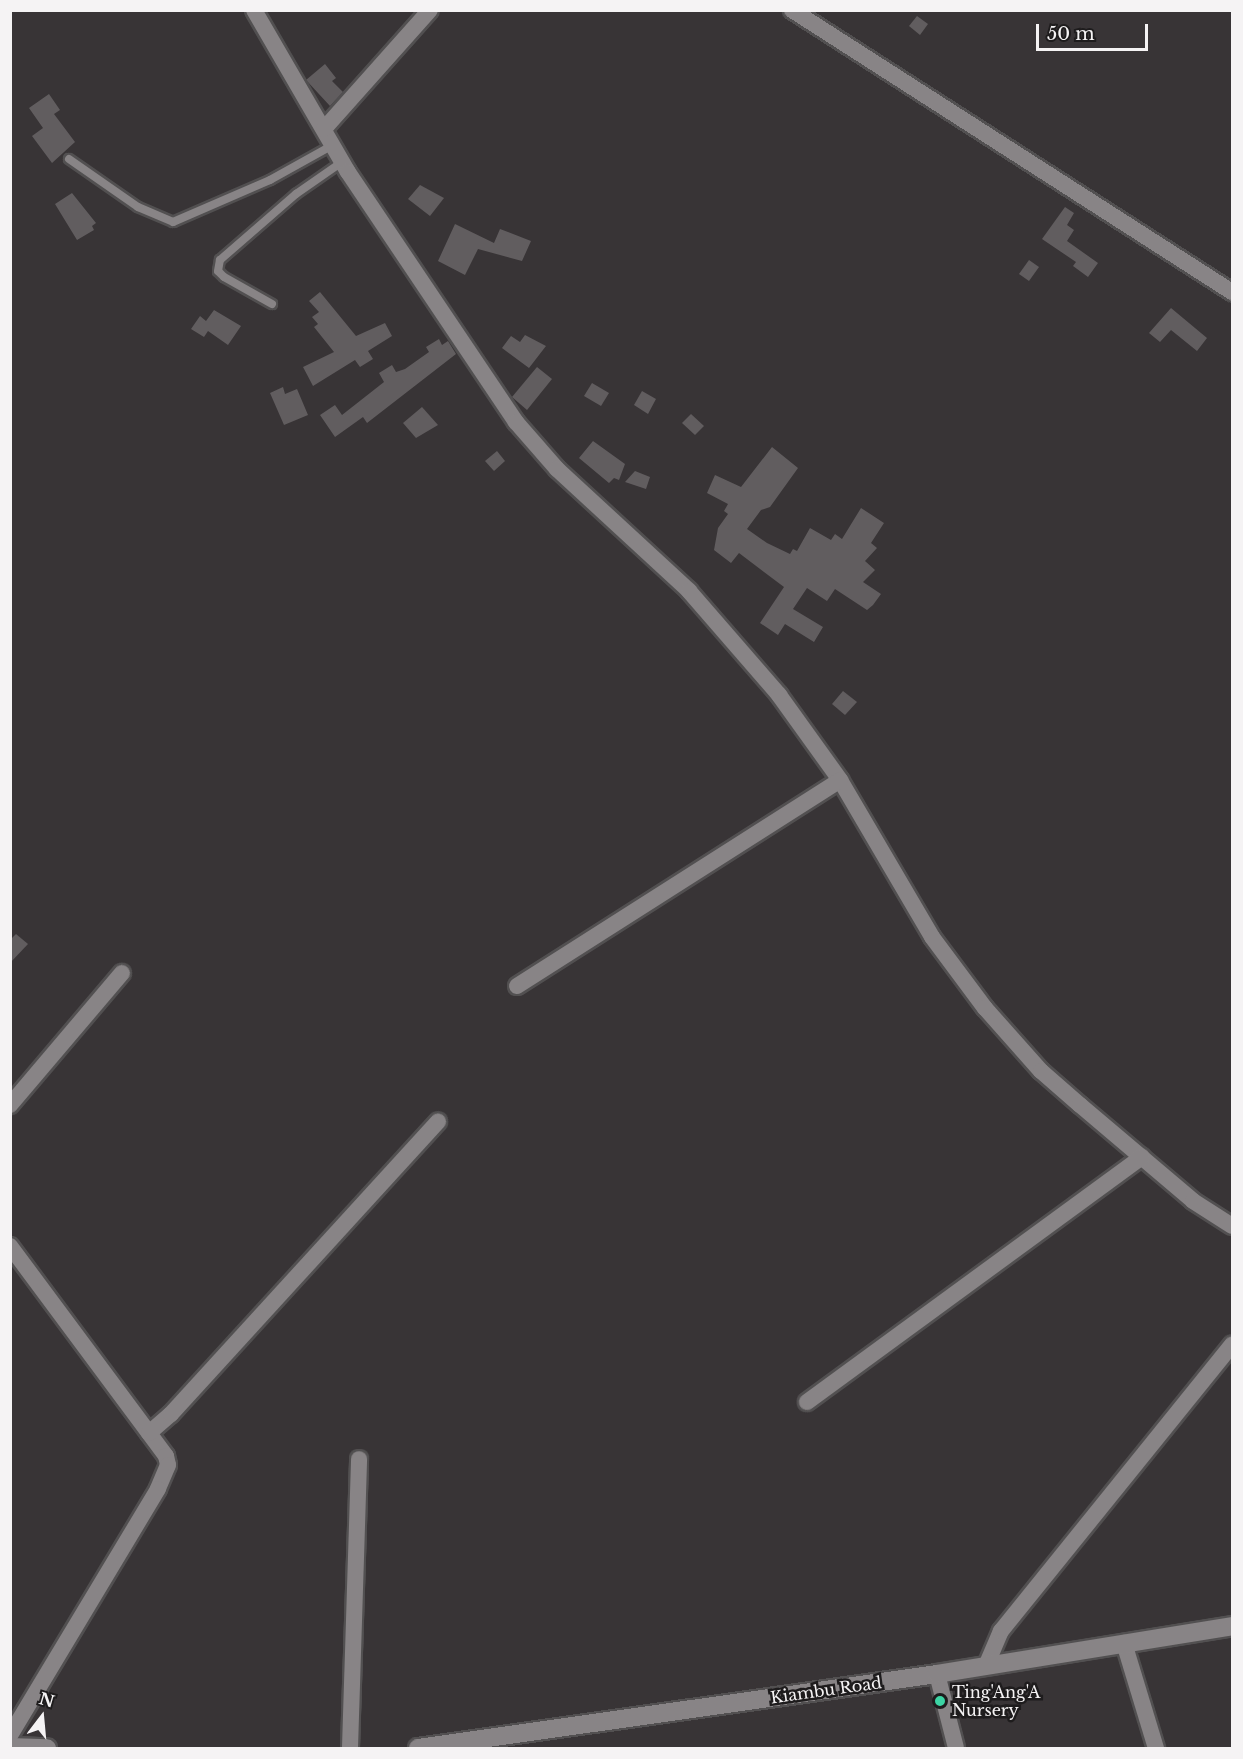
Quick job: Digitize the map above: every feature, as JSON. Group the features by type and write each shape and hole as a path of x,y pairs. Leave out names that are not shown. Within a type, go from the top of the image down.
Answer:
{"street":[{"path":"254,10 342,162 516,422 557,469 689,591 779,695 840,780 932,937 985,1008 1041,1071 1193,1201 1233,1226"},
{"path":"324,129 430,10"},
{"path":"792,10 1233,292"},
{"path":"517,986 840,780"},
{"path":"10,1105 122,973"},
{"path":"149,1433 171,1414 438,1122"},
{"path":"807,1402 1142,1157"},
{"path":"10,1246 166,1456 166,1473 10,1735"},
{"path":"986,1666 1001,1631 1233,1345"},
{"path":"350,1749 359,1459"},
{"name":"Kiambu Road","path":"418,1749 937,1674 1233,1626"},
{"path":"1124,1643 1156,1749"},
{"path":"937,1674 956,1749"},
{"path":"10,1747 47,1749"}],"lane":[{"path":"69,159 138,207 173,222 270,180 333,145"},
{"path":"272,304 224,277 218,271 220,260 296,194 342,162"}],"building":[{"path":"917,16 928,24 920,35 909,26"},
{"path":"325,64 336,78 332,81 343,92 330,106 306,80"},
{"path":"49,94 60,110 54,114 75,142 52,163 32,136 43,128 29,108"},
{"path":"420,185 444,198 430,216 408,199"},
{"path":"72,193 96,223 92,226 94,230 77,240 55,204"},
{"path":"1065,207 1074,213 1067,225 1074,230 1067,241 1098,263 1088,277 1073,266 1076,262 1042,239"},
{"path":"455,224 494,243 500,229 531,241 522,261 478,249 465,275 438,261"},
{"path":"1029,260 1039,267 1029,281 1019,274"},
{"path":"320,292 356,336 385,323 392,336 368,351 373,359 360,367 355,360 313,386 303,367 334,352 314,327 318,324 312,317 319,312 309,301"},
{"path":"1171,308 1207,338 1197,351 1171,330 1160,342 1149,333"},
{"path":"214,310 241,326 228,345 208,331 204,337 191,329 200,316 206,321"},
{"path":"525,335 546,346 529,368 502,348 511,336 520,342"},
{"path":"439,339 442,345 448,341 456,354 367,423 363,417 335,437 320,415 335,405 342,415 384,382 379,373 392,365 396,372 405,369 429,352 426,347"},
{"path":"537,367 552,379 527,410 512,397"},
{"path":"592,383 609,393 601,406 584,396"},
{"path":"283,387 285,394 297,389 308,415 284,425 270,393"},
{"path":"642,391 656,399 648,414 634,405"},
{"path":"422,407 438,425 416,438 403,423"},
{"path":"691,414 704,426 695,435 682,423"},
{"path":"593,441 625,464 619,480 614,478 609,483 579,458"},
{"path":"772,447 798,468 770,507 761,510 747,529 767,543 790,554 793,549 797,551 810,528 831,540 835,534 842,539 861,508 884,523 871,543 877,548 865,561 875,570 863,582 881,594 873,605 867,610 835,589 827,601 807,588 793,609 823,627 814,642 785,624 778,635 760,623 784,587 739,553 731,563 714,550 718,528 728,514 724,511 728,504 707,493 715,475 741,487"},
{"path":"497,451 505,461 494,471 485,461"},
{"path":"635,471 650,477 646,489 625,482"},
{"path":"843,691 857,702 845,715 832,704"},
{"path":"16,934 28,944 10,963 10,940"}],"place":[{"name":"Ting'Ang'A Nursery","path":"940,1701"}]}
